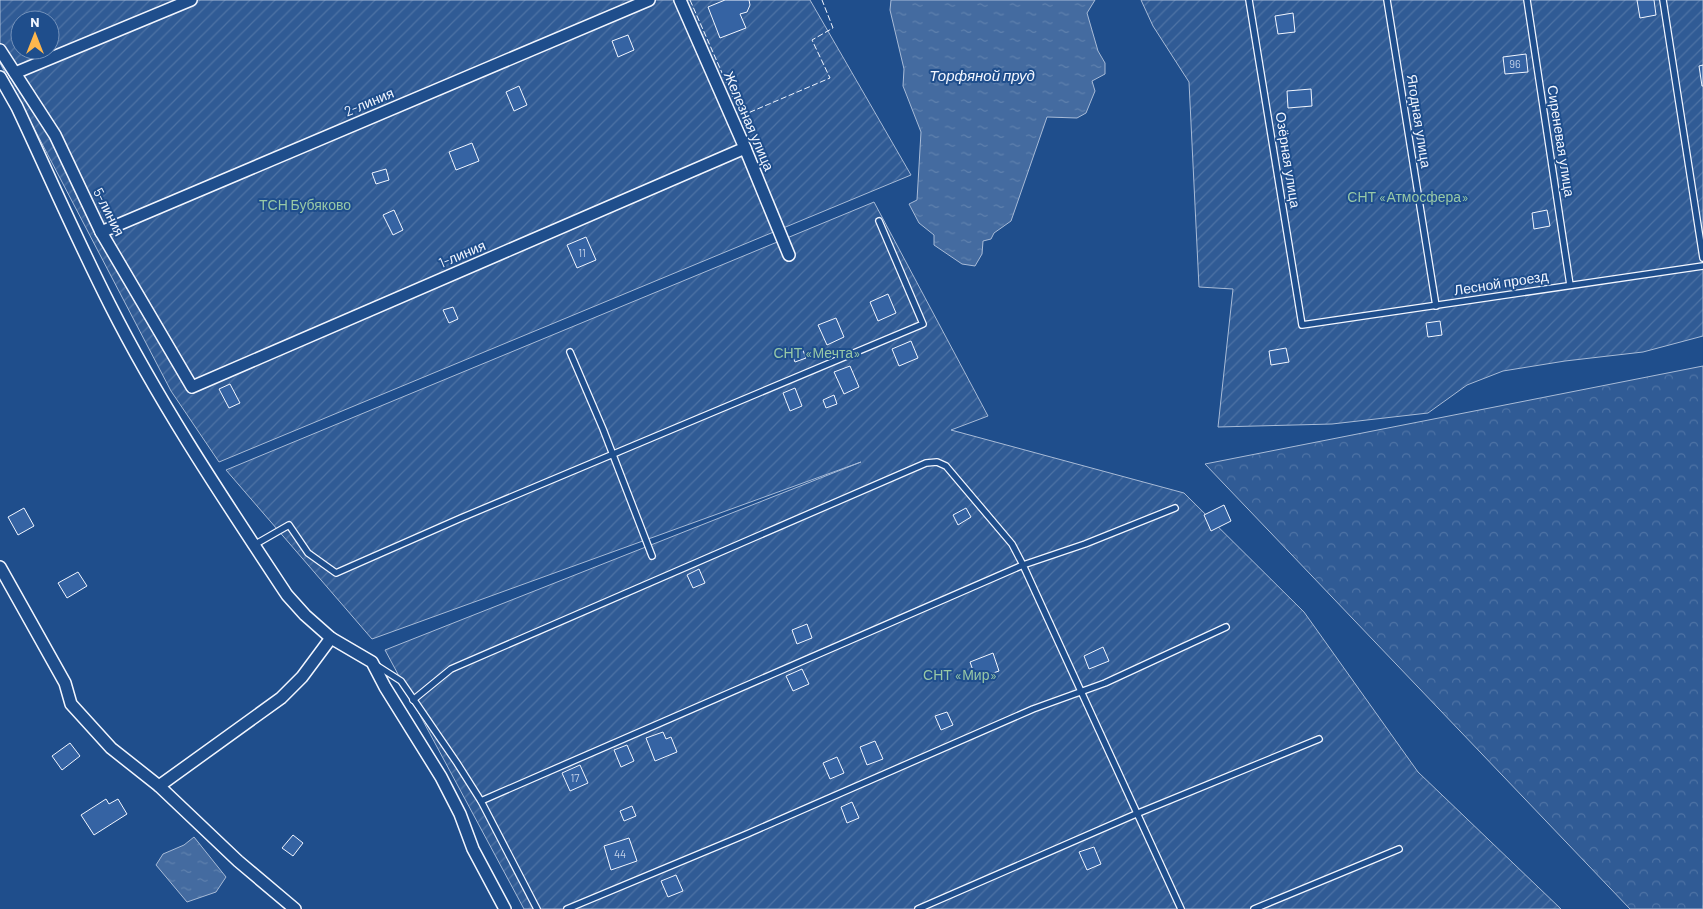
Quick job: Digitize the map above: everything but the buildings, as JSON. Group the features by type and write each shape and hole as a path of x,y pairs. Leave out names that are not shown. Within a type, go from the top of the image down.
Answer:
{"street":[{"path":"15,73 191,0"},
{"name":"2-линия","path":"101,232 649,0"},
{"name":"Железная улица","path":"680,0 745,148 789,255"},
{"name":"5-линия","path":"0,50 55,135 101,232 192,387"},
{"path":"0,77 17,106 102,288 187,439 288,595 331,638 372,662 385,687 441,778 460,814 473,848 505,909"},
{"name":"1-линия","path":"192,387 745,148"},
{"path":"0,566 64,683 71,704 111,748 159,786 238,862 295,909"},
{"path":"159,786 281,698 302,678 331,638"}],"lane":[{"name":"Озёрная улица","path":"1249,0 1302,325"},
{"name":"Ягодная улица","path":"1387,0 1436,306"},
{"name":"Сиреневая улица","path":"1527,0 1570,285"},
{"path":"1663,0 1703,258"},
{"path":"254,544 289,526 308,553 336,574 460,518 612,456 923,324 878,221"},
{"name":"Лесной проезд","path":"1302,325 1703,266"},
{"path":"570,352 652,556"},
{"path":"413,700 451,669 926,463 937,462 946,466 1012,544 1181,909"},
{"path":"481,801 1022,565 1085,544 1175,508"},
{"path":"567,909 747,834 1033,710 1105,683 1226,627"},
{"path":"372,662 401,681 481,801 536,909"},
{"path":"918,909 1136,814 1319,739"},
{"path":"1254,909 1400,848"}],"green space":[{"name":"ТСН Бубяково","path":"0,0 810,0 911,175 219,462 171,391 0,63"},
{"name":"СНТ «Атмосфера»","path":"1141,0 1703,0 1703,336 1643,352 1565,361 1503,371 1467,385 1428,413 1332,424 1218,427 1233,289 1199,287 1189,82 1153,26"},
{"name":"СНТ «Мир»","path":"874,202 988,416 951,430 1184,493 1304,612 1418,772 1561,909 524,909 385,650 861,462 372,639 226,470"},
{"path":"1703,366 1703,909 1630,909 1205,464"}],"water":[{"name":"Торфяной пруд","path":"891,0 1095,0 1087,13 1098,51 1105,63 1105,74 1092,81 1095,91 1086,113 1077,118 1047,117 1011,221 994,233 991,239 983,241 982,254 975,266 962,264 934,245 934,235 919,223 909,204 917,200 921,132 903,86 904,69 890,10"},
{"path":"194,837 226,877 216,892 187,902 156,865 163,854 184,845"}],"fence":[{"path":"690,0 741,116 830,78 812,40 833,28 822,0"}],"park label":[{"name":"СНТ «Мечта»","path":"817,353"}]}
